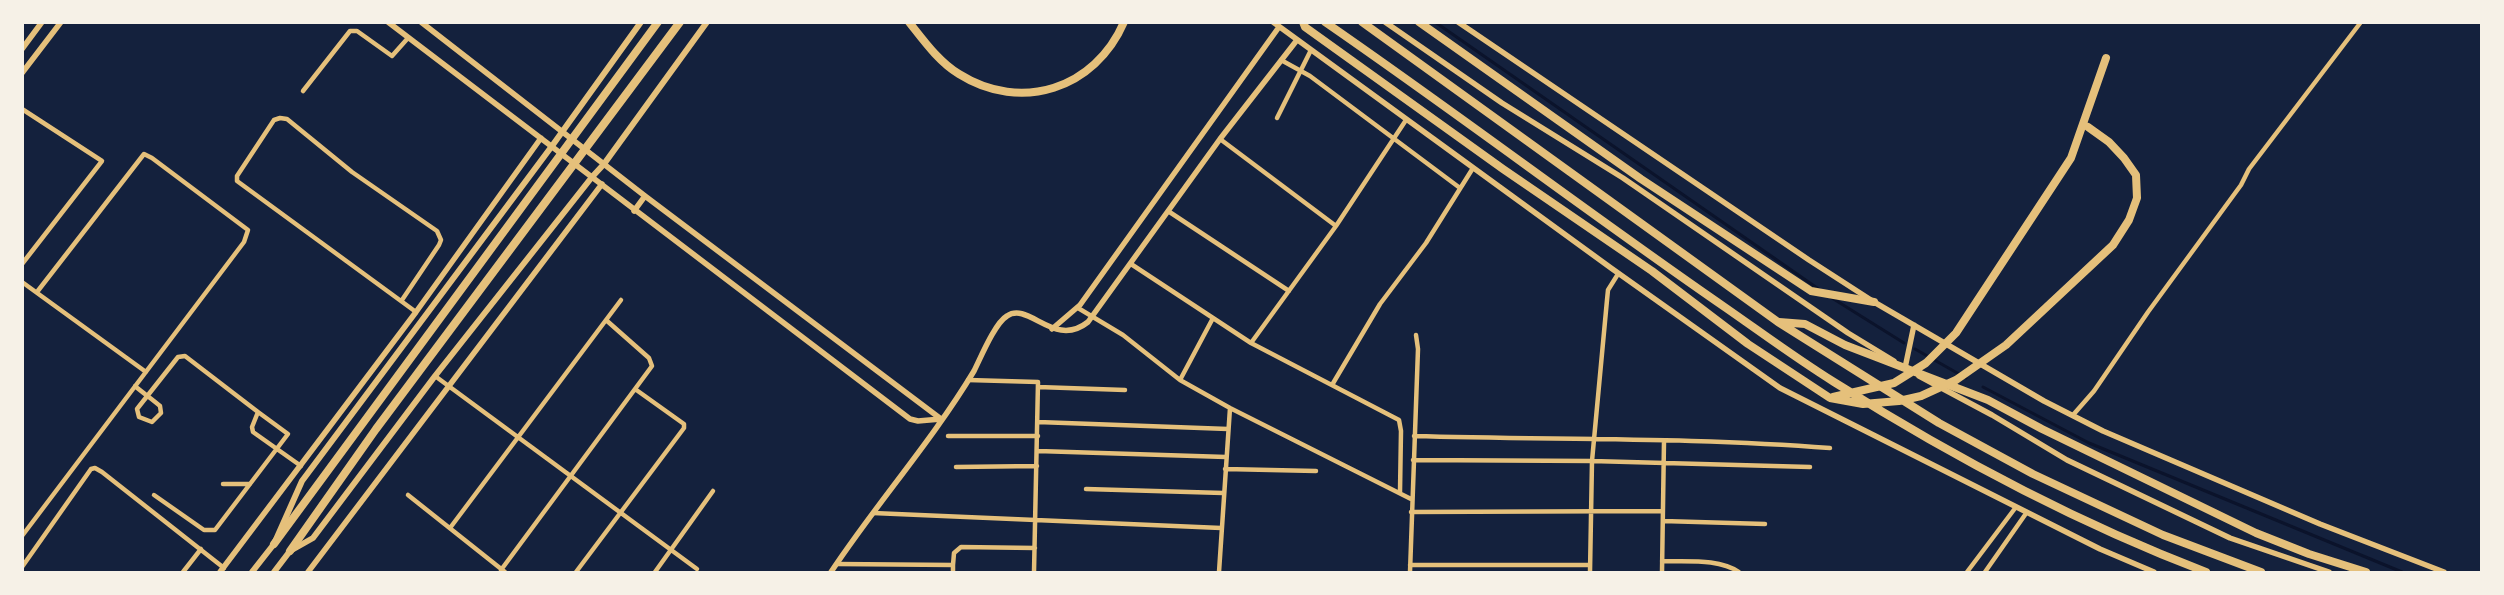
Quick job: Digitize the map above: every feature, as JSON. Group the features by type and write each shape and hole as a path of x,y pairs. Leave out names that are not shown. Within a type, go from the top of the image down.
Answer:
{"highway":[{"path":"274,544 658,22"},
{"path":"290,551 376,429 680,22"},
{"path":"909,22 941,61 959,74 996,90 1030,93 1056,88 1078,78 1089,70 1109,50 1124,22"},
{"path":"1302,22 1306,27 1503,169 1652,271 1748,344 1830,398 1863,404 1899,401 1921,396 1956,380 2006,345 2113,245 2129,220 2137,198 2136,175 2109,142 2088,127"},
{"path":"1324,22 1654,258 1832,381 1934,442 2020,490 2150,551 2206,572"},
{"path":"1362,22 1778,322 1940,423 2032,474 2163,535 2261,572"},
{"path":"1419,22 1641,178 1812,291 1874,302"},
{"path":"1830,398 1894,382 1926,363 1956,334 2071,158 2106,58"},
{"path":"1778,322 1805,324 1845,345 1988,400 2042,429 2256,533 2309,554 2366,572"}],"main road":[{"path":"252,572 274,544 302,481 552,146 641,22"},
{"path":"274,572 290,551 313,538 435,376 592,176 604,164 707,22"}],"street":[{"path":"22,49 42,22"},
{"path":"22,73 61,22"},
{"path":"388,22 592,176 634,211 910,419 923,421 941,419"},
{"path":"421,22 645,196 941,419"},
{"path":"1273,22 1618,274 1780,388 2100,549 2154,572"},
{"path":"1385,22 1502,103 1623,178 1848,333 1905,368 1992,415 2066,460 2230,538 2329,572"},
{"path":"1458,22 1874,302 2073,416 2320,524 2444,572"},
{"path":"2073,416 2094,391 2148,312 2241,185 2250,169 2361,22"},
{"path":"1052,330 1078,308 1279,27"},
{"path":"303,91 350,31 357,31 392,56 408,38"},
{"path":"831,572 968,380 1000,324 1010,314 1023,314 1052,330 1077,329 1094,316 1220,139 1297,40"},
{"path":"1277,118 1311,50"},
{"path":"1281,60 1301,70 1460,188"},
{"path":"22,108 102,160 22,264"},
{"path":"402,300 439,245 441,240 437,231 352,172 287,119 280,118 274,120 237,176 237,181 416,312"},
{"path":"1251,343 1336,226 1406,120"},
{"path":"22,567 91,469 95,468 201,549 222,570 416,312 541,138"},
{"path":"1220,139 1336,226"},
{"path":"22,536 248,233 247,228 175,174 147,155 141,156 37,292"},
{"path":"1332,385 1380,304 1426,243 1473,168"},
{"path":"308,572 602,184"},
{"path":"634,211 645,196"},
{"path":"1168,211 1289,291"},
{"path":"1131,264 1251,343 1399,420 1402,431 1400,492"},
{"path":"1590,572 1592,461 1608,295 1613,280 1618,274"},
{"path":"22,282 146,372"},
{"path":"450,528 621,300"},
{"path":"1078,308 1094,316 1180,380 1230,408 1411,498"},
{"path":"1180,380 1213,318"},
{"path":"408,495 503,571 570,475 650,369 652,361 606,320"},
{"path":"1905,368 1914,325"},
{"path":"1410,572 1411,498 1418,350 1416,336"},
{"path":"135,386 147,396 162,409 161,413 152,422 145,421 137,413 137,409 147,396 181,355 288,434 215,530 204,530 154,495"},
{"path":"435,376 697,569"},
{"path":"968,380 1038,382 1034,572"},
{"path":"1038,387 1125,390"},
{"path":"576,572 684,428 684,424 635,389"},
{"path":"1219,572 1230,408"},
{"path":"258,412 252,427 253,432 301,466"},
{"path":"1038,422 1228,429"},
{"path":"948,436 1038,436"},
{"path":"1414,436 1595,441 1664,440 1830,448"},
{"path":"1662,572 1664,440"},
{"path":"1038,451 1226,457"},
{"path":"1413,460 1592,461 1810,467"},
{"path":"956,467 1037,466"},
{"path":"1225,469 1316,471"},
{"path":"223,484 250,484"},
{"path":"1086,489 1224,493"},
{"path":"655,572 713,491"},
{"path":"1966,572 2016,507"},
{"path":"1411,512 1663,511"},
{"path":"1985,572 2028,512"},
{"path":"873,513 1221,528"},
{"path":"1663,521 1765,524"},
{"path":"952,572 954,553 961,547 1035,548"},
{"path":"183,572 201,549"},
{"path":"1662,561 1715,563 1730,566 1739,572"},
{"path":"837,564 953,564"},
{"path":"1410,565 1590,565"}],"waterway":[{"path":"1435,22 1820,290"},
{"path":"1832,298 1904,343"},
{"path":"1915,349 1966,378"},
{"path":"1983,387 2089,443 2402,572"}]}
